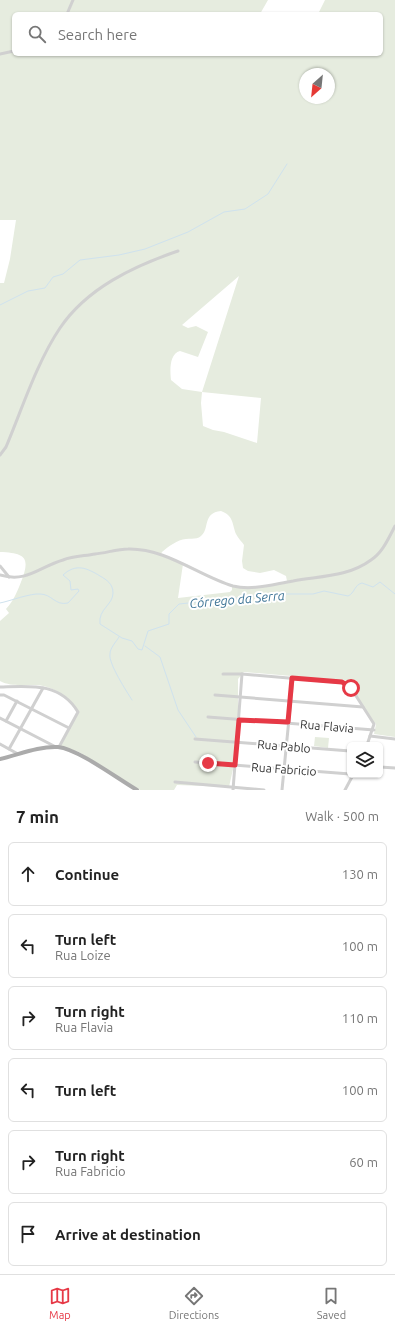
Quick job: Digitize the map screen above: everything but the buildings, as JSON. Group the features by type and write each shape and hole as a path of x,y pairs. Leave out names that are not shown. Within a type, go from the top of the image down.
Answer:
{"main road":[{"path":"0,759 57,747 74,753 137,790"}],"street":[{"path":"68,12 73,0"},
{"path":"0,54 12,51"},
{"path":"0,455 6,447 41,364 60,327 82,302 126,272 178,251"},
{"path":"0,575 9,577 34,574 63,559 119,550 136,549 178,562 232,586 246,588 328,577 358,568 370,561 382,550 395,526"},
{"path":"0,566 9,577"},
{"path":"223,674 242,674 346,683 351,688 374,724 374,730 368,742"},
{"path":"233,789 242,674"},
{"path":"282,790 292,678"},
{"path":"0,687 51,689 60,694 77,710 69,728 57,747 0,718"},
{"path":"9,749 43,688"},
{"path":"0,695 4,695 32,708 69,728"},
{"path":"215,695 363,707"},
{"path":"6,721 17,701"},
{"name":"Rua Flavia","path":"208,717 288,722 374,730"},
{"path":"370,736 395,739"},
{"name":"Rua Pablo","path":"195,739 347,751"},
{"path":"0,744 18,754"},
{"name":"Rua Fabricio","path":"195,762 347,774"},
{"path":"383,767 395,768"},
{"path":"346,790 352,778"},
{"path":"175,782 233,789 264,790"}],"shaded area":[{"path":"0,0 268,0 261,12 12,12 12,56 383,56 383,12 319,12 325,0 395,0 395,737 374,734 376,724 369,718 354,691 356,690 348,681 244,672 238,679 238,713 233,769 229,787 177,785 174,790 140,790 79,752 60,746 79,712 69,700 52,689 35,685 12,685 0,681 0,621 9,613 6,609 17,593 25,567 24,558 20,555 0,552 0,283 4,283 10,259 16,220 0,220","holes":["239,276 202,392 182,389 171,380 172,359 176,353 180,351 198,357 208,332 196,326 188,328 182,325","202,392 261,398 257,443 203,426 201,403","221,511 225,513 232,521 236,534 244,545 242,561 243,568 248,571 260,573 274,570 286,576 287,581 264,587 232,586 232,590 230,592 178,598 183,564 161,554 162,552 176,542 199,537 204,533 211,515 215,512"]},
{"path":"315,737 329,738 328,748 314,746"}],"waterway":[{"path":"0,305 28,291 45,288 53,277 63,274 80,260 119,255 145,249 188,232 224,212 245,209 268,194 287,164"},
{"name":"Córrego da Serra","path":"0,603 36,594 48,596 60,603 68,603 79,591 78,589 71,590 70,581 63,575 72,569 86,569 107,581 113,590 111,601 101,615 100,624 122,638 132,641 138,649 142,650 148,631 169,624 169,614 179,604 273,594 313,594 324,591 348,596 359,584 362,583 373,587 380,582 395,594"},
{"path":"119,637 113,645 110,658 118,677 132,700"},
{"path":"145,646 160,657 178,710 196,737"}],"route":[{"path":"208,763 235,765 239,720 288,722 292,678 342,682 349,685 351,688"}]}
